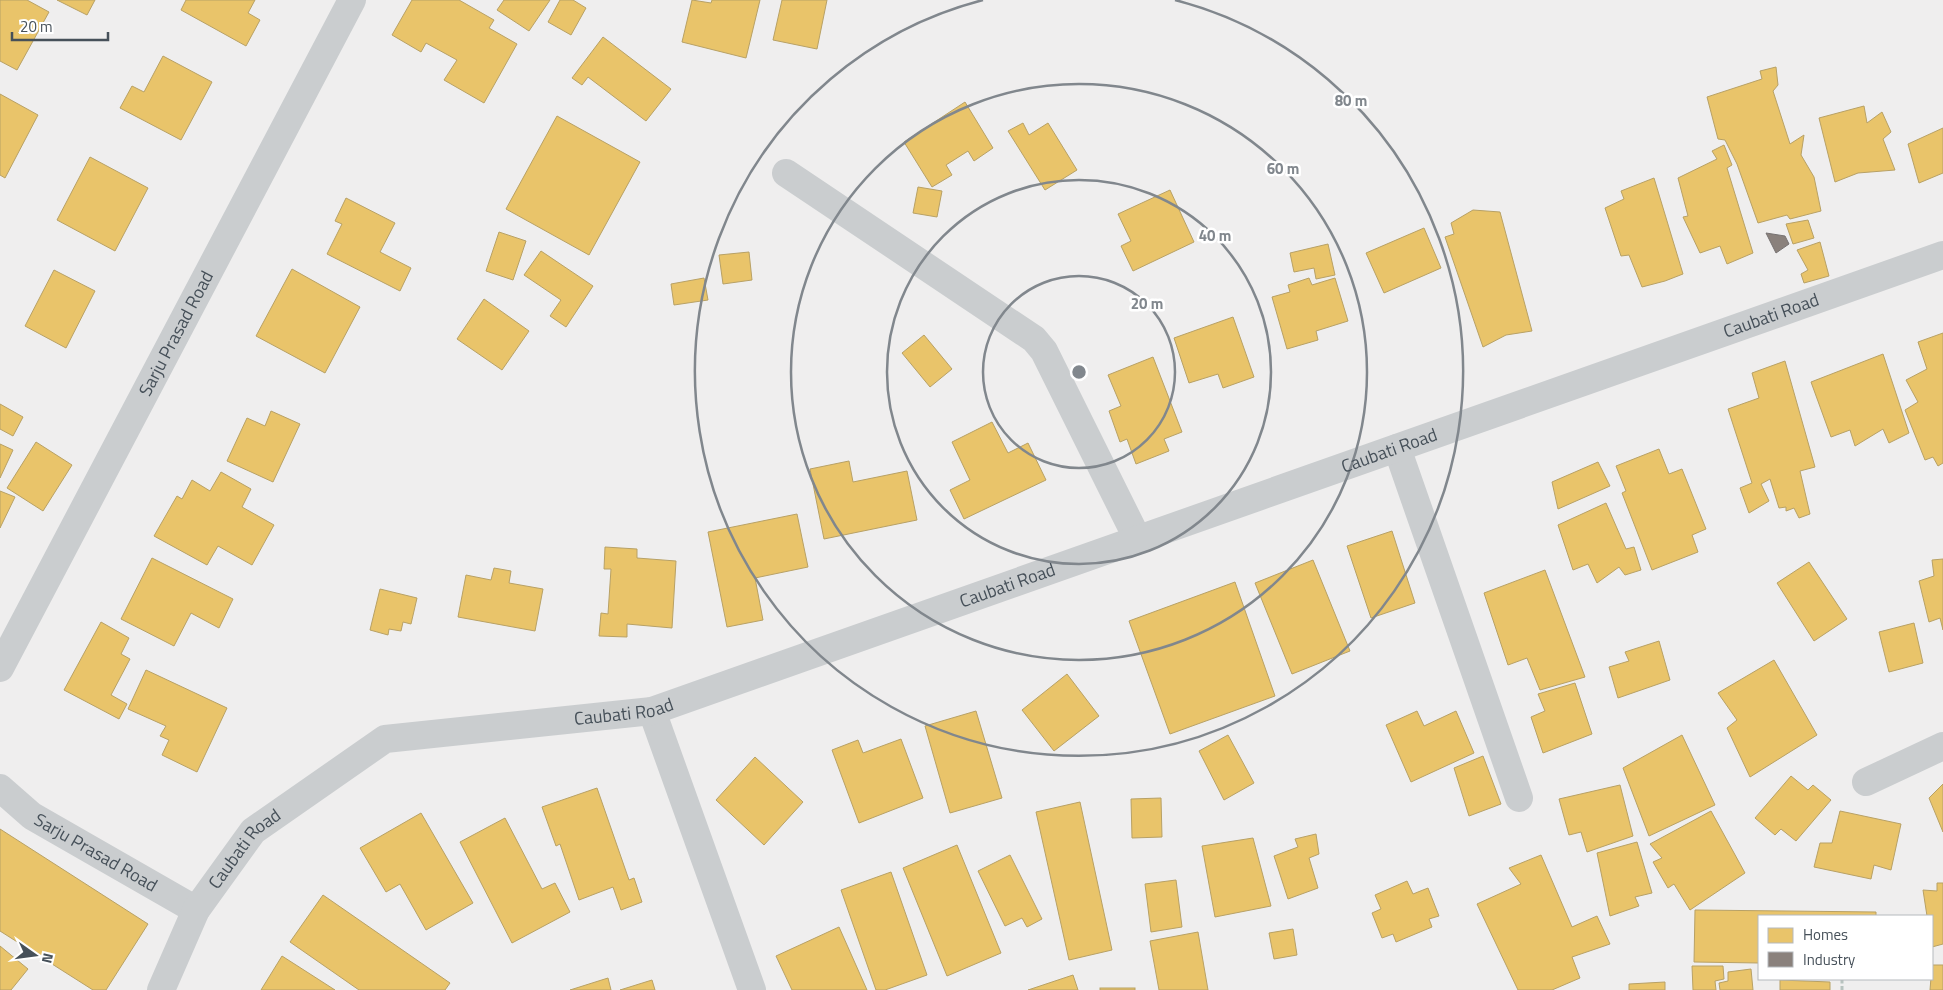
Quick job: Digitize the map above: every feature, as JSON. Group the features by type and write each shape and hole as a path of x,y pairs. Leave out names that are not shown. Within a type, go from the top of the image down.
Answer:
{"street":[{"name":"Sarju Prasad Road","path":"0,668 352,0"},
{"path":"786,173 1034,339 1044,351 1138,540"},
{"name":"Caubati Road","path":"161,990 196,910 253,831 385,739 652,711 1943,255"},
{"path":"1397,448 1519,798"},
{"path":"652,711 752,990"},
{"path":"1866,782 1943,746"},
{"name":"Sarju Prasad Road","path":"0,788 32,816 196,910"}],"path":[{"path":"1842,980 1842,990"}],"building: Homes":[{"path":"0,0 27,0 49,12 17,70 0,61"},
{"path":"57,0 95,0 87,15"},
{"path":"186,0 255,0 248,13 260,20 246,46 181,10"},
{"path":"412,0 459,0 494,20 489,28 517,44 484,103 444,80 457,60 426,43 421,52 392,35"},
{"path":"504,0 550,0 529,31 497,10"},
{"path":"560,0 573,0 586,8 571,35 548,22"},
{"path":"692,0 711,3 712,0 760,0 746,58 682,42"},
{"path":"782,0 827,0 817,49 773,40"},
{"path":"603,37 671,89 646,121 588,77 582,85 572,78"},
{"path":"163,56 212,82 181,140 120,108 132,86 144,92"},
{"path":"1776,67 1778,85 1773,91 1790,144 1804,135 1801,155 1814,177 1821,211 1790,219 1787,215 1758,223 1737,164 1725,140 1718,139 1707,97 1762,79 1760,71"},
{"path":"0,94 38,115 5,178 0,175"},
{"path":"965,102 993,148 974,161 968,151 946,165 952,175 932,187 904,142"},
{"path":"1864,106 1867,123 1882,112 1891,132 1883,139 1895,170 1858,173 1835,182 1819,118"},
{"path":"557,116 640,162 589,255 506,209"},
{"path":"1023,123 1029,135 1048,123 1077,170 1045,190 1008,131"},
{"path":"1943,128 1943,173 1919,183 1908,144"},
{"path":"1724,145 1732,165 1727,168 1753,253 1727,264 1720,246 1700,253 1683,217 1688,216 1678,178 1717,159 1712,151"},
{"path":"90,157 148,188 115,251 57,220"},
{"path":"1654,178 1683,274 1642,287 1629,255 1621,256 1605,208 1624,199 1621,191"},
{"path":"918,187 942,191 937,217 913,213"},
{"path":"1170,190 1194,242 1133,271 1121,246 1131,241 1118,214"},
{"path":"346,198 395,223 380,252 411,268 400,291 327,254 342,224 335,221"},
{"path":"1473,210 1500,212 1532,331 1506,335 1483,347 1445,237 1454,234 1451,223"},
{"path":"1808,220 1814,238 1793,244 1786,224"},
{"path":"1424,228 1441,268 1384,293 1366,253"},
{"path":"499,232 526,241 513,280 486,271"},
{"path":"1820,242 1829,276 1804,283 1801,274 1808,270 1797,250"},
{"path":"1328,244 1335,275 1316,279 1314,268 1294,272 1290,253"},
{"path":"541,251 593,286 566,327 550,316 561,300 524,275"},
{"path":"749,252 752,280 723,284 719,255"},
{"path":"292,269 360,307 325,373 256,336"},
{"path":"54,270 95,291 66,348 25,326"},
{"path":"704,278 708,300 674,305 671,284"},
{"path":"1309,278 1312,285 1335,278 1348,321 1316,331 1318,340 1287,349 1272,297 1290,292 1288,285"},
{"path":"484,299 529,331 502,370 457,339"},
{"path":"1233,317 1254,377 1223,388 1218,374 1189,383 1174,338"},
{"path":"1943,333 1943,463 1938,466 1933,457 1925,460 1905,410 1918,402 1906,380 1927,369 1918,342"},
{"path":"924,335 952,369 930,387 902,353"},
{"path":"1883,354 1909,433 1889,443 1883,429 1855,446 1850,430 1831,437 1811,382"},
{"path":"1153,357 1182,432 1164,439 1169,451 1136,464 1127,439 1120,442 1109,411 1121,406 1108,375"},
{"path":"1785,361 1815,467 1800,471 1810,514 1799,518 1794,508 1786,511 1786,507 1779,508 1770,479 1761,484 1769,501 1749,513 1740,488 1752,483 1728,409 1759,398 1752,373"},
{"path":"0,404 23,417 13,436 0,429"},
{"path":"271,411 300,424 273,482 227,461 247,418 265,426"},
{"path":"992,422 1008,453 1028,443 1046,480 964,519 950,490 970,480 952,442"},
{"path":"36,442 72,465 43,511 7,488"},
{"path":"0,444 13,450 0,478"},
{"path":"1659,449 1669,474 1682,469 1706,529 1692,535 1698,552 1652,570 1622,493 1626,491 1616,466"},
{"path":"849,461 853,482 907,471 917,520 824,539 810,469"},
{"path":"1598,462 1610,486 1558,509 1552,482"},
{"path":"221,472 251,489 242,507 274,525 252,565 218,546 207,565 154,536 177,496 182,499 192,480 210,491"},
{"path":"0,491 15,497 0,528"},
{"path":"1606,503 1626,549 1634,547 1641,570 1625,575 1619,567 1597,583 1588,564 1573,570 1558,525"},
{"path":"797,514 808,567 755,578 763,620 727,627 708,532"},
{"path":"1392,531 1415,603 1371,618 1347,546"},
{"path":"605,547 637,549 637,558 676,561 672,628 627,624 627,637 599,636 601,613 608,614 611,569 604,569"},
{"path":"152,558 233,599 219,628 191,613 174,646 121,619"},
{"path":"1943,559 1943,630 1940,618 1929,622 1919,581 1934,576 1932,560"},
{"path":"1313,560 1350,651 1292,674 1255,583"},
{"path":"1809,562 1847,619 1814,641 1777,583"},
{"path":"494,568 511,571 509,583 543,589 535,631 458,617 466,575 491,580"},
{"path":"1545,570 1585,677 1540,690 1527,658 1508,665 1484,593"},
{"path":"1235,582 1275,696 1170,734 1129,621"},
{"path":"380,589 417,598 411,624 403,622 401,631 389,629 388,635 370,630"},
{"path":"101,622 129,638 121,654 130,659 111,695 127,704 119,719 64,690"},
{"path":"1914,623 1923,663 1889,672 1879,632"},
{"path":"1659,641 1670,680 1618,698 1609,667 1629,661 1625,652"},
{"path":"1774,660 1817,735 1750,777 1727,728 1737,720 1718,693"},
{"path":"146,670 227,708 197,772 162,755 169,740 160,736 166,726 128,709"},
{"path":"1067,674 1099,716 1054,751 1022,710"},
{"path":"1575,683 1592,734 1543,753 1531,717 1545,711 1538,694"},
{"path":"976,711 1002,798 950,813 925,726"},
{"path":"1417,711 1424,726 1456,711 1474,753 1411,782 1386,725"},
{"path":"1228,735 1254,783 1224,800 1199,751"},
{"path":"1682,735 1715,805 1649,836 1623,768"},
{"path":"901,739 923,798 859,823 832,750 858,740 863,753"},
{"path":"1483,756 1501,804 1469,816 1454,768"},
{"path":"755,757 803,802 764,845 716,800"},
{"path":"1791,776 1808,790 1813,785 1831,800 1796,841 1781,829 1775,835 1755,818"},
{"path":"1943,784 1943,832 1929,798"},
{"path":"1620,785 1633,836 1587,852 1581,832 1569,835 1559,799"},
{"path":"597,788 629,880 634,878 642,902 621,910 613,887 579,900 560,844 556,846 542,807"},
{"path":"1161,798 1162,837 1132,838 1131,799"},
{"path":"1080,802 1112,950 1069,960 1036,812"},
{"path":"1711,811 1745,873 1690,910 1674,884 1668,888 1653,862 1662,858 1650,844"},
{"path":"1840,811 1901,824 1891,870 1874,865 1871,879 1814,867 1820,843 1832,843"},
{"path":"421,813 473,903 426,930 400,884 386,892 360,848"},
{"path":"505,818 542,889 555,883 570,912 512,943 460,842"},
{"path":"0,829 148,924 106,990 93,990 0,931"},
{"path":"1316,834 1319,854 1309,858 1318,888 1288,899 1274,856 1298,847 1295,839"},
{"path":"1253,838 1271,906 1215,917 1202,846"},
{"path":"1637,842 1652,893 1635,897 1639,906 1610,916 1597,853"},
{"path":"957,845 1001,953 947,976 903,868"},
{"path":"1010,855 1042,919 1027,927 1022,918 1005,926 978,871"},
{"path":"1541,855 1572,927 1597,916 1610,944 1572,957 1580,978 1552,990 1518,990 1477,904 1521,884 1509,868"},
{"path":"891,872 927,975 885,990 876,990 841,890"},
{"path":"1176,880 1182,927 1151,932 1145,884"},
{"path":"1407,881 1413,894 1428,888 1439,916 1429,919 1432,927 1396,942 1393,934 1382,938 1372,913 1381,909 1375,895"},
{"path":"1937,883 1943,883 1943,944 1933,947 1933,915 1927,915 1923,890 1937,891"},
{"path":"323,895 450,983 445,990 359,990 290,942"},
{"path":"1695,910 1876,912 1876,915 1758,915 1758,963 1694,962"},
{"path":"839,927 867,990 792,990 776,956"},
{"path":"1293,929 1297,955 1274,959 1269,933"},
{"path":"1198,932 1208,990 1159,990 1150,941"},
{"path":"0,946 28,969 11,990 0,990"},
{"path":"282,956 335,990 261,990"},
{"path":"1933,965 1943,965 1943,990 1930,990 1931,980 1933,980"},
{"path":"1692,966 1723,966 1724,979 1715,981 1716,990 1693,990"},
{"path":"1751,969 1753,990 1720,990 1719,983 1728,981 1728,972"},
{"path":"1073,975 1078,990 1028,990"},
{"path":"608,978 611,990 570,990"},
{"path":"652,980 655,990 620,990"},
{"path":"1780,980 1830,982 1830,990 1780,990"},
{"path":"1665,982 1665,990 1629,990 1629,984"},
{"path":"1100,988 1135,988 1135,990 1100,990"}],"building: Industry":[{"path":"1766,233 1785,236 1789,244 1776,253"}]}
